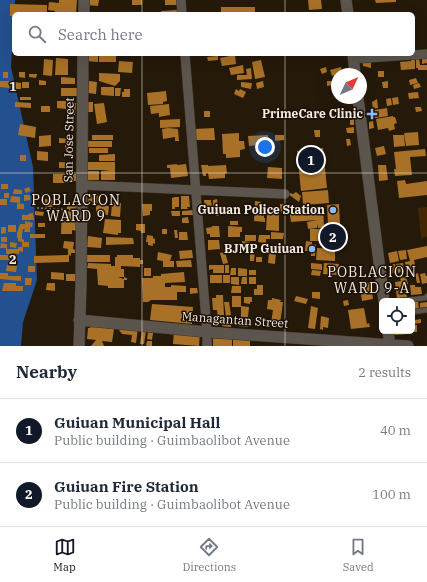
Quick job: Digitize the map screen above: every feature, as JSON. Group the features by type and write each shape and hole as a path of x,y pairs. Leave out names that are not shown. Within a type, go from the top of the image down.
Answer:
{"street":[{"path":"84,0 84,12"},
{"path":"181,0 182,12"},
{"path":"346,0 348,12"},
{"path":"415,54 427,54"},
{"name":"San Jose Street","path":"79,346 83,56"},
{"path":"185,56 207,346"},
{"path":"353,56 354,68"},
{"path":"359,104 384,298"},
{"path":"82,184 285,194"},
{"name":"Managantan Street","path":"79,320 207,332 408,346"},
{"path":"388,334 390,345"}],"lane":[{"path":"415,299 425,298 427,296"},
{"path":"415,312 427,310"}],"path":[{"path":"38,208 82,211"}],"shaded area":[{"path":"427,207 427,237 421,238 418,208"}],"water":[{"path":"0,0 15,0 14,12 12,12 11,67 33,167 37,280 23,322 21,346 0,346"}],"building":[{"path":"59,0 77,0 76,12 55,12 48,10 49,2 59,3"},
{"path":"86,0 99,0 98,6 86,5"},
{"path":"132,0 142,0 142,5 132,5"},
{"path":"165,0 177,0 177,5 165,5"},
{"path":"308,0 321,0 322,9 309,10"},
{"path":"375,0 396,0 396,2 376,3"},
{"path":"10,4 47,5 47,12 12,12 12,16 10,16"},
{"path":"221,7 255,7 255,12 221,12"},
{"path":"177,10 177,12 161,12"},
{"path":"86,56 98,56 98,62 86,61"},
{"path":"99,56 116,56 116,62 99,62"},
{"path":"218,56 218,60 208,61 207,57"},
{"path":"235,56 236,64 222,66 220,58"},
{"path":"422,56 427,56 427,63 422,64"},
{"path":"411,57 415,57 415,69 401,70 400,62 411,61"},
{"path":"416,57 419,57 420,65 427,65 427,70 418,70 418,68 416,68"},
{"path":"56,58 68,59 68,75 55,75"},
{"path":"44,59 53,60 52,76 43,75"},
{"path":"371,59 371,68 363,66 362,60"},
{"path":"261,60 265,77 255,79 252,62"},
{"path":"119,61 133,62 132,73 118,72"},
{"path":"243,65 244,73 231,75 229,68"},
{"path":"326,67 327,72 322,74 320,69"},
{"path":"251,68 252,79 237,80 237,75 247,75 246,69"},
{"path":"378,71 384,71 384,77 378,77"},
{"path":"3,72 8,72 8,78 3,78"},
{"path":"19,72 25,72 25,78 19,77"},
{"path":"99,73 120,74 120,81 115,86 99,81"},
{"path":"29,74 37,74 36,78 29,77"},
{"path":"61,77 75,78 75,84 61,84"},
{"path":"416,78 418,83 410,85 409,80"},
{"path":"39,80 46,81 46,85 39,85"},
{"path":"0,81 9,81 9,88 0,87"},
{"path":"89,81 97,82 96,94 88,93"},
{"path":"263,81 264,87 257,89 256,83"},
{"path":"327,81 331,81 331,85 327,86"},
{"path":"388,81 388,88 383,88 382,82"},
{"path":"15,82 21,83 21,89 15,89"},
{"path":"22,82 29,82 29,88 22,88"},
{"path":"241,82 252,83 251,89 241,87"},
{"path":"419,83 421,87 414,89 413,85"},
{"path":"101,87 114,87 114,96 101,95"},
{"path":"61,88 77,88 77,96 61,96"},
{"path":"115,88 121,88 120,96 115,96"},
{"path":"124,89 130,89 130,97 122,97 122,92 124,92"},
{"path":"236,89 246,92 243,98 234,94"},
{"path":"166,91 167,101 163,102 163,104 148,105 147,93"},
{"path":"418,92 419,98 409,99 408,93"},
{"path":"20,97 31,97 31,100 20,100"},
{"path":"398,97 399,104 393,105 392,98"},
{"path":"391,98 392,105 387,106 386,99"},
{"path":"377,99 378,108 373,109 372,102"},
{"path":"57,101 66,101 66,109 57,108"},
{"path":"15,102 31,103 31,108 15,107"},
{"path":"68,102 76,103 75,115 67,114"},
{"path":"84,102 93,102 93,112 84,112"},
{"path":"104,103 107,122 97,124 94,104"},
{"path":"169,104 170,115 159,117 159,113 151,114 150,106"},
{"path":"41,106 50,106 50,112 41,112"},
{"path":"415,107 421,107 422,111 416,112"},
{"path":"387,108 388,116 370,119 369,111"},
{"path":"204,111 210,111 210,117 204,117"},
{"path":"393,116 395,117 397,123 394,124 395,129 389,131 388,128 378,130 376,119"},
{"path":"180,119 180,127 160,128 160,120"},
{"path":"354,119 354,125 350,125 350,120"},
{"path":"373,121 374,128 369,129 369,122"},
{"path":"20,124 36,127 35,138 18,135"},
{"path":"354,127 354,133 347,133 346,128"},
{"path":"214,128 215,140 196,140 195,129"},
{"path":"162,129 178,129 179,141 175,141 175,137 163,139"},
{"path":"314,130 320,130 320,137 315,137"},
{"path":"418,132 419,145 406,146 404,133"},
{"path":"239,133 239,141 244,141 245,149 240,150 240,157 226,158 226,154 223,154 222,134"},
{"path":"51,135 51,146 39,147 39,136"},
{"path":"92,135 113,135 113,140 92,140"},
{"path":"268,135 269,149 259,150 259,145 249,146 248,136"},
{"path":"275,135 284,135 284,140 275,141"},
{"path":"393,135 404,135 405,146 394,147"},
{"path":"59,138 69,139 69,143 59,143"},
{"path":"346,139 350,139 351,145 347,146"},
{"path":"87,141 112,141 112,147 87,147"},
{"path":"65,145 72,145 72,149 65,149"},
{"path":"384,146 386,154 377,156 375,148"},
{"path":"89,148 108,148 108,153 89,153"},
{"path":"323,148 327,188 301,191 297,151"},
{"path":"425,149 426,156 410,157 412,175 395,176 394,169 396,169 394,152"},
{"path":"37,151 48,152 48,161 37,160"},
{"path":"66,152 72,153 72,157 66,157"},
{"path":"115,154 115,161 99,161 99,155"},
{"path":"20,155 26,155 26,161 20,161"},
{"path":"59,162 73,163 73,168 59,168"},
{"path":"84,162 115,162 115,180 101,180 101,171 110,170 84,170"},
{"path":"186,164 188,176 171,178 170,168 167,168 167,165"},
{"path":"201,165 226,165 227,173 225,174 225,178 209,179 208,173 206,173 206,176 203,176"},
{"path":"378,165 386,165 388,180 379,181"},
{"path":"268,167 282,168 282,179 267,178"},
{"path":"85,171 99,171 99,180 85,180"},
{"path":"53,174 68,174 69,183 53,183"},
{"path":"70,174 76,174 76,181 70,181"},
{"path":"405,180 406,184 427,181 427,195 399,198 397,181"},
{"path":"1,184 8,184 8,189 1,189"},
{"path":"29,187 31,191 26,193 24,189"},
{"path":"14,189 22,190 22,194 13,194"},
{"path":"328,190 329,203 303,205 302,192"},
{"path":"296,192 301,196 299,202 288,194 293,194"},
{"path":"4,193 9,193 9,198 4,198"},
{"path":"89,194 101,196 100,203 88,202"},
{"path":"24,195 30,195 30,200 24,201"},
{"path":"11,196 20,197 20,203 10,202"},
{"path":"181,196 189,196 190,207 187,207 188,209 181,209"},
{"path":"179,197 179,207 172,209 172,198"},
{"path":"0,199 7,199 7,205 0,205"},
{"path":"45,199 53,200 53,207 45,207"},
{"path":"217,199 218,206 213,206 213,200"},
{"path":"204,200 211,200 212,207 205,208"},
{"path":"255,201 264,204 265,222 254,221"},
{"path":"112,202 121,203 120,217 111,216"},
{"path":"17,203 24,204 24,209 17,209"},
{"path":"67,204 76,204 76,209 67,209"},
{"path":"142,204 152,204 152,211 150,211 150,215 143,216"},
{"path":"280,204 288,204 288,213 280,212"},
{"name":"Guiuan Police Station","path":"339,204 340,224 328,225 327,205"},
{"path":"96,205 109,206 108,215 96,214"},
{"path":"323,206 324,228 318,228 318,224 317,228 308,229 307,222 317,220 291,222 289,209"},
{"path":"210,209 219,209 219,216 216,216 216,213 210,214"},
{"path":"194,210 194,215 182,215 182,211"},
{"path":"35,211 44,212 43,216 35,215"},
{"path":"62,211 78,212 77,231 72,230 72,234 61,234"},
{"path":"171,211 180,211 180,216 172,216"},
{"path":"33,213 34,220 22,220 22,215"},
{"path":"267,213 279,214 279,231 266,230"},
{"path":"188,217 189,223 182,223 182,218"},
{"path":"105,219 121,220 121,233 118,233 118,235 103,233"},
{"path":"25,221 33,223 32,227 30,227 30,232 24,232 25,229 23,229 22,234 22,239 24,242 29,242 29,247 23,247 23,252 19,251 19,254 6,254 6,248 0,248 1,243 7,244 7,249 18,249 18,247 22,247 22,242 18,241 17,233 20,224 25,224"},
{"path":"230,221 238,221 238,225 230,225"},
{"path":"38,223 45,223 45,227 38,227"},
{"path":"136,224 145,224 145,233 141,233 141,231 136,230"},
{"path":"8,225 16,225 16,232 8,232"},
{"path":"219,226 220,237 210,237 210,234 207,234 206,228"},
{"path":"228,226 242,227 240,237 228,237"},
{"path":"339,226 341,240 326,242 324,228"},
{"path":"1,227 6,227 6,233 1,234"},
{"path":"162,229 167,229 167,234 162,234"},
{"path":"310,229 324,229 324,241 310,241"},
{"path":"174,230 177,230 178,238 175,238"},
{"path":"179,232 187,232 188,240 179,240"},
{"path":"271,232 284,233 283,239 271,239"},
{"path":"30,234 45,234 45,238 30,238"},
{"path":"147,235 153,236 155,239 155,244 153,243 153,246 148,245 148,242 146,242"},
{"path":"245,235 256,235 256,241 245,241"},
{"path":"259,235 270,235 270,239 266,239 266,243 258,242"},
{"path":"88,236 102,238 101,248 87,247"},
{"path":"1,237 7,237 7,242 1,242"},
{"path":"106,237 133,238 134,244 106,245"},
{"path":"208,240 219,240 220,249 208,250"},
{"path":"64,241 74,242 73,249 75,250 75,253 71,253 71,256 69,255 69,262 34,263 34,256 68,255 68,249 63,248"},
{"path":"242,241 250,242 249,250 239,249"},
{"path":"306,241 312,242 312,244 316,245 315,256 311,256 311,251 305,251"},
{"path":"10,242 17,243 16,248 10,247"},
{"path":"268,246 277,247 277,251 268,251"},
{"path":"427,246 427,257 414,260 416,269 406,270 405,262 410,261 407,250"},
{"path":"317,248 335,249 335,261 316,260"},
{"path":"250,249 255,249 254,261 250,261"},
{"path":"192,250 193,258 180,259 179,251"},
{"path":"406,250 407,259 400,260 398,251"},
{"path":"397,251 399,261 390,263 388,253"},
{"path":"158,252 172,255 170,261 174,261 174,267 163,267 163,261 157,260"},
{"path":"225,252 228,263 223,264 220,253"},
{"path":"269,252 276,252 275,264 268,263"},
{"path":"0,255 9,255 9,260 0,260"},
{"path":"87,255 110,255 110,262 87,262"},
{"path":"117,255 133,255 133,258 140,258 140,260 143,260 143,264 140,264 140,267 121,266 121,269 124,269 124,277 127,278 127,280 124,280 124,288 108,288 108,286 98,285 97,269 87,268 88,263 111,264 111,266 115,266 115,257 117,257"},
{"path":"256,257 262,257 262,262 256,262"},
{"path":"191,260 192,267 177,267 176,261"},
{"path":"311,263 322,264 322,270 311,269"},
{"path":"324,263 339,264 338,275 323,274"},
{"path":"403,263 404,271 398,273 396,264"},
{"path":"395,264 397,272 392,273 391,265"},
{"path":"7,265 17,266 16,272 6,271"},
{"path":"209,265 224,265 224,273 213,273 213,269 209,270"},
{"path":"225,265 229,265 229,273 225,273"},
{"path":"28,266 35,266 35,272 28,272"},
{"path":"144,268 151,268 151,276 144,276"},
{"path":"231,268 236,268 236,275 230,275"},
{"path":"238,268 247,269 247,276 238,276"},
{"path":"249,270 256,270 256,275 249,275"},
{"path":"312,270 321,271 320,276 311,275"},
{"path":"51,272 64,273 64,280 51,279"},
{"path":"184,272 185,282 165,283 165,287 171,287 171,285 186,286 186,292 177,292 177,300 151,300 148,302 143,302 142,278 153,278 153,276 161,276 161,274"},
{"path":"0,273 8,273 8,276 21,276 21,281 0,279"},
{"path":"418,273 420,283 417,283 415,274"},
{"path":"425,273 427,276 427,283 422,284 420,274"},
{"path":"66,274 77,274 77,281 66,281"},
{"path":"210,275 222,275 222,283 210,283"},
{"path":"223,275 230,275 230,283 223,283"},
{"path":"231,277 239,277 239,285 231,284"},
{"path":"242,277 247,277 247,284 241,284"},
{"path":"249,277 256,277 256,284 249,284"},
{"path":"406,277 408,284 405,285 407,297 397,298 395,282 401,281 400,278"},
{"path":"25,278 32,278 31,285 25,285"},
{"path":"371,282 373,299 362,301 359,283"},
{"path":"4,283 16,283 16,286 23,286 23,291 2,291"},
{"path":"47,283 55,283 55,291 46,290"},
{"path":"257,285 263,285 263,295 254,295 254,289 257,289"},
{"path":"410,285 421,287 422,294 411,295"},
{"path":"232,286 241,286 241,293 231,293"},
{"path":"190,288 197,288 198,293 190,294"},
{"path":"312,292 320,292 320,299 312,298"},
{"path":"216,295 223,295 224,315 221,315 221,318 218,319 217,310 213,310 212,298 216,298"},
{"path":"232,296 241,296 241,307 232,307"},
{"path":"296,296 308,299 306,304 294,301"},
{"path":"244,297 252,297 252,302 250,302 250,304 244,303"},
{"path":"272,298 283,302 280,324 271,323 273,310 267,309 268,300 272,300"},
{"path":"348,300 349,305 344,306 343,301"},
{"path":"418,301 419,309 415,310 415,302"},
{"path":"224,302 229,302 231,315 226,316"},
{"path":"427,302 427,307 420,308 420,303"},
{"path":"152,304 193,307 192,324 150,320"},
{"path":"241,306 249,307 248,317 241,317"},
{"path":"311,306 318,308 315,329 308,328"},
{"path":"364,308 367,324 369,323 370,327 351,329 348,310"},
{"path":"321,316 329,318 328,328 323,327 323,330 320,329"},
{"path":"223,317 229,317 229,319 231,319 231,327 222,326"},
{"path":"239,319 249,320 248,327 238,326"},
{"path":"421,319 421,323 415,324 415,320"},
{"path":"120,325 138,328 136,343 131,342 132,335 122,334 119,330"},
{"path":"415,325 417,325 417,332 415,332"},
{"path":"91,326 114,329 112,342 102,341 104,346 91,346 96,340 87,339 88,328"},
{"path":"142,330 146,331 144,344 140,344"},
{"path":"174,331 200,332 199,346 173,344"},
{"path":"148,332 153,333 152,340 147,339"},
{"path":"213,338 232,339 232,346 213,346"},
{"path":"233,338 250,339 250,346 233,346"},
{"path":"147,341 152,341 152,346 146,346"}],"place":[{"name":"PrimeCare Clinic","path":"372,114"},
{"name":"Guiuan Municipal Hall","path":"311,160"},
{"name":"Guiuan Police Station","path":"333,210"},
{"name":"Guiuan Fire Station","path":"333,237"},
{"name":"BJMP Guiuan","path":"312,249"}],"district":[{"name":"POBLACION WARD 9","path":"76,208"},
{"name":"POBLACION WARD 9-A","path":"372,280"}]}
